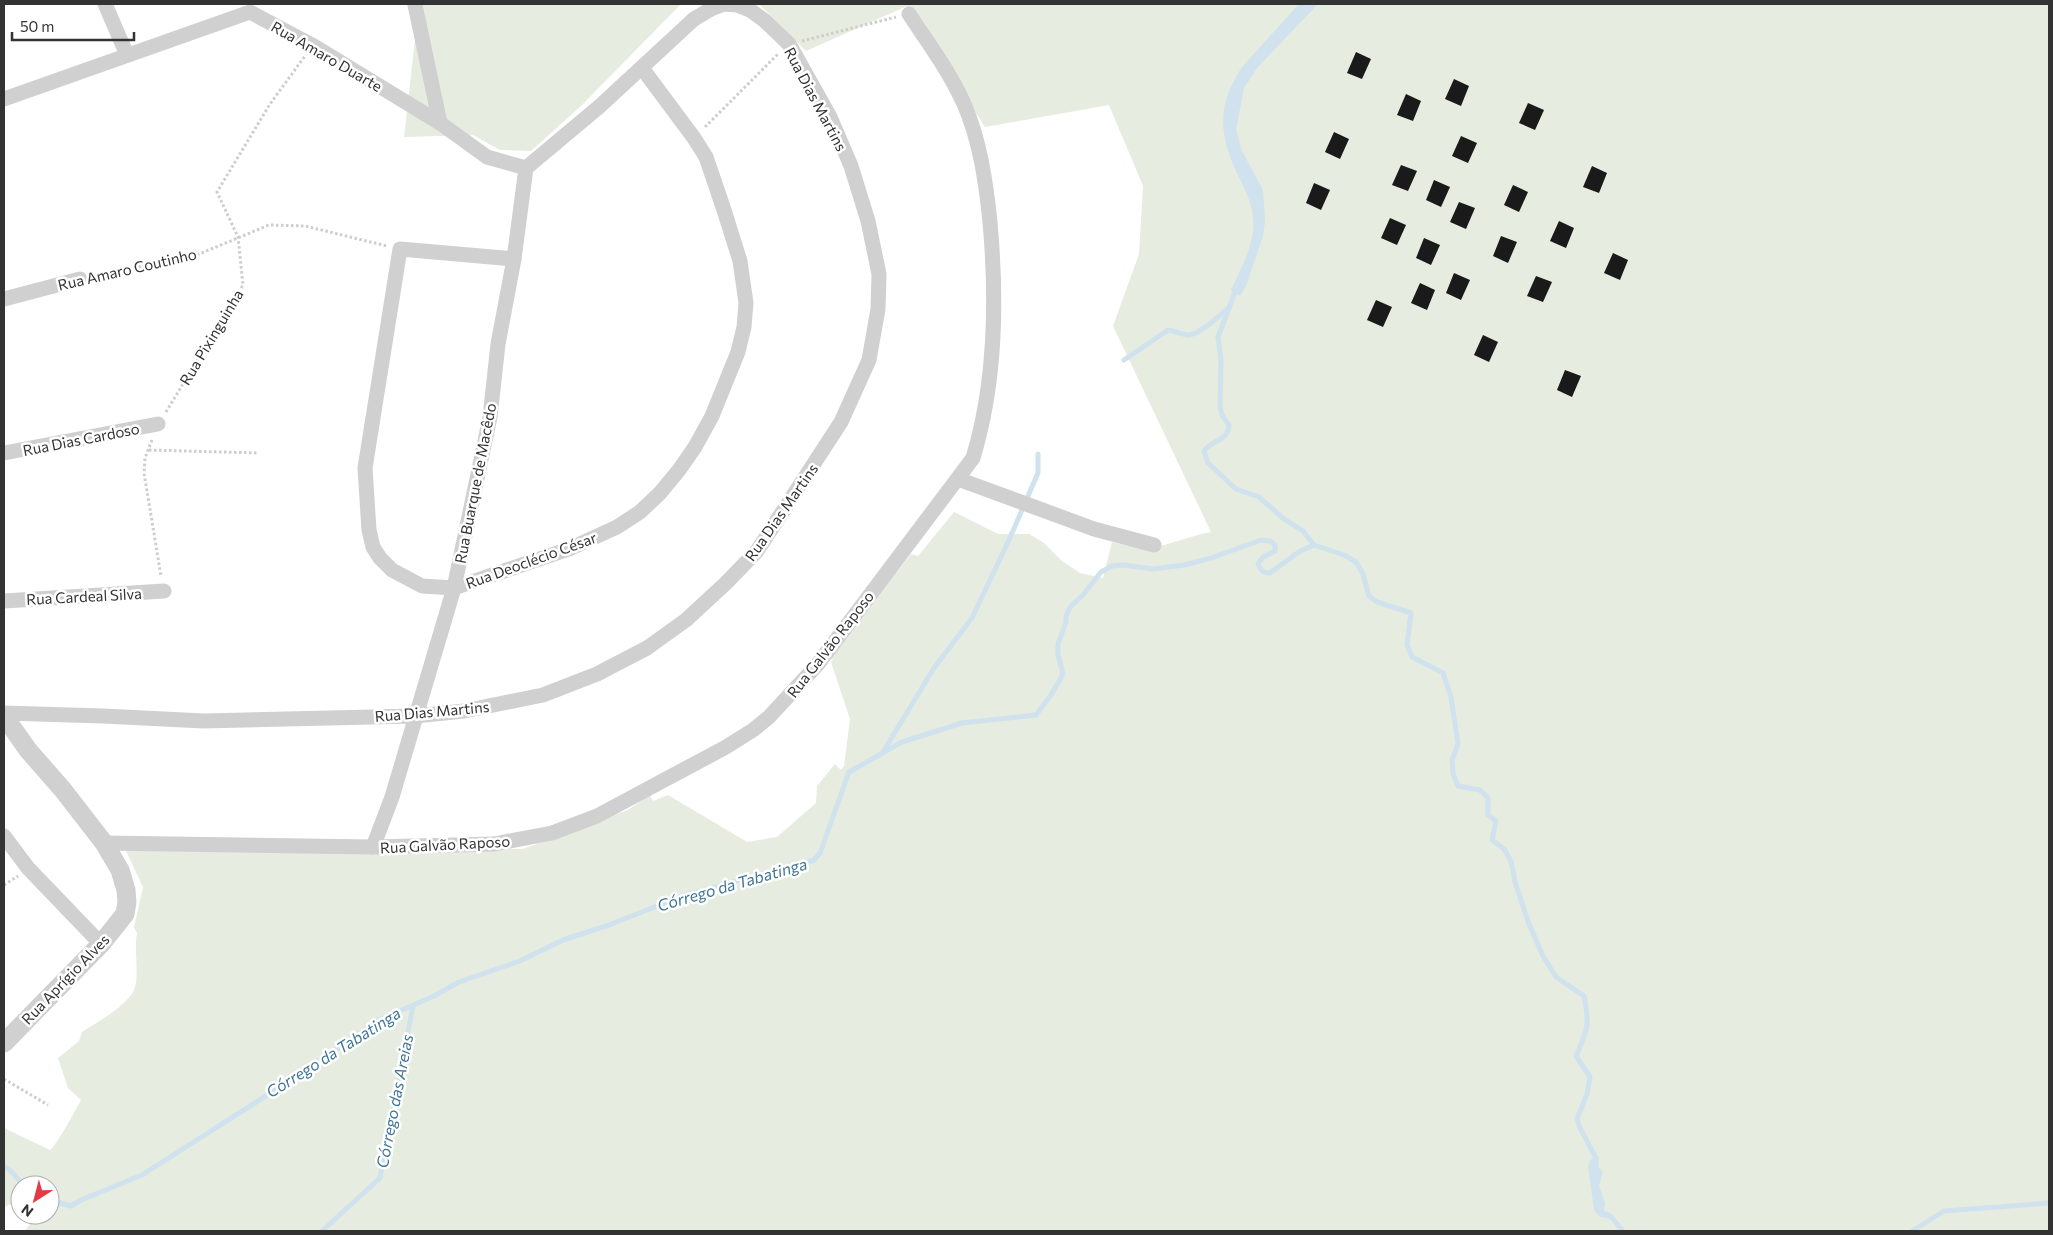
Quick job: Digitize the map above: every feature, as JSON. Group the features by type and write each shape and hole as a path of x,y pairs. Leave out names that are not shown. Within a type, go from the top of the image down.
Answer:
{"street":[{"path":"105,4 127,54"},
{"name":"Rua Dias Martins","path":"4,715 102,716 204,721 415,716 464,711 543,695 597,674 647,648 686,620 757,552 841,422 869,360 878,309 879,274 868,221 850,166 830,118 789,44 750,10 737,5 724,4 711,9 694,19 600,106 526,168"},
{"path":"415,5 440,123"},
{"name":"Rua Amaro Duarte","path":"4,99 247,8 440,123 487,157 526,168"},
{"name":"Rua Galvão Raposo","path":"104,843 373,847 494,844 552,834 597,816 740,738 769,717 818,664 922,524 958,479 973,458 982,425 989,389 994,316 993,254 987,193 973,129 965,105 952,80 908,14"},
{"name":"Rua Deoclécio César","path":"454,588 569,549 617,527 640,512 660,493 695,447 712,416 738,352 744,327 746,303 740,261 724,210 706,157 642,68"},
{"name":"Rua Buarque de Macêdo","path":"373,847 392,796 454,588 490,418 498,344 514,258 526,168"},
{"path":"454,588 422,586 392,570 380,558 373,547 369,530 365,468 400,249 514,258"},
{"name":"Rua Amaro Coutinho","path":"4,299 80,279"},
{"name":"Rua Dias Cardoso","path":"4,453 158,424"},
{"path":"958,479 1094,529 1154,544"},
{"name":"Rua Cardeal Silva","path":"4,601 164,592"},
{"path":"4,715 28,750 63,790 104,843"},
{"path":"4,836 28,868 101,944"},
{"name":"Rua Aprígio Alves","path":"4,1043 101,944 125,914 127,902 124,880 104,843"}],"path":[{"path":"694,138 789,44 908,14"},
{"name":"Rua Pixinguinha","path":"164,592 144,473 145,458 158,424 243,285 238,237 217,192 270,104 312,45"},
{"name":"Rua Amaro Coutinho","path":"80,279 106,272 192,257 269,225 304,226 400,249"},
{"name":"Rua Dias Cardoso","path":"149,450 259,453"},
{"path":"4,1079 48,1105"}],"shaded area":[{"path":"419,4 681,4 582,105 531,151 500,150 473,135 404,137"},
{"path":"759,4 2049,4 2049,1231 25,1231 29,1225 60,1225 60,1175 10,1175 10,1204 4,1207 4,1128 50,1150 53,1147 81,1100 68,1088 58,1058 79,1041 82,1032 120,1007 132,994 137,975 137,933 134,927 143,887 125,849 523,849 628,810 650,795 653,801 668,795 747,842 777,837 816,803 817,786 835,764 841,770 844,766 850,719 831,662 833,660 829,657 911,554 918,556 954,512 998,534 1029,534 1044,543 1062,561 1080,573 1103,578 1112,542 1148,550 1211,532 1113,326 1139,254 1143,186 1109,105 985,127 907,6 806,51"}],"water":[{"path":"1299,4 1318,4 1257,68 1244,88 1236,130 1242,151 1263,190 1265,221 1263,236 1246,286 1240,296 1231,290 1250,246 1253,218 1249,200 1230,157 1226,143 1223,118 1225,106 1228,93 1242,67"},
{"path":"1596,1158 1598,1166 1603,1172 1599,1186 1605,1203 1604,1211 1611,1213 1626,1231 1620,1231 1610,1219 1600,1217 1594,1210 1588,1166 1591,1159"}],"building":[{"path":"1356,52 1371,59 1362,79 1347,73"},
{"path":"1454,79 1469,86 1461,106 1445,99"},
{"path":"1406,94 1421,101 1413,121 1397,115"},
{"path":"1528,103 1544,110 1535,130 1519,123"},
{"path":"1334,132 1349,139 1340,159 1325,152"},
{"path":"1461,136 1477,143 1468,163 1452,156"},
{"path":"1401,165 1417,171 1408,191 1392,185"},
{"path":"1592,166 1607,173 1599,193 1583,187"},
{"path":"1434,180 1450,187 1441,207 1426,200"},
{"path":"1314,183 1330,190 1321,210 1306,203"},
{"path":"1513,185 1528,192 1519,212 1504,205"},
{"path":"1459,202 1475,208 1466,229 1450,222"},
{"path":"1390,218 1406,225 1397,245 1381,238"},
{"path":"1559,221 1574,228 1566,248 1550,241"},
{"path":"1501,236 1517,242 1508,263 1493,256"},
{"path":"1424,238 1440,245 1431,265 1416,258"},
{"path":"1613,253 1628,260 1620,280 1604,273"},
{"path":"1454,273 1470,280 1461,300 1446,293"},
{"path":"1536,276 1552,282 1543,302 1527,296"},
{"path":"1420,283 1435,290 1427,310 1411,303"},
{"path":"1376,300 1392,307 1383,327 1367,320"},
{"path":"1483,335 1498,342 1489,362 1474,355"},
{"path":"1565,370 1581,376 1572,397 1557,390"}],"waterway":[{"path":"1237,287 1218,337 1221,360 1220,407 1222,415 1229,425 1226,435 1211,444 1204,451 1208,463 1236,489 1259,497 1284,519 1303,531 1314,545 1344,555 1356,562 1363,574 1369,596 1377,602 1411,613 1407,645 1412,657 1443,673 1451,697 1458,744 1452,760 1453,774 1458,786 1480,790 1488,798 1488,815 1496,821 1492,840 1504,849 1511,861 1515,882 1529,924 1543,956 1556,977 1584,996 1587,1027 1576,1056 1590,1077 1587,1094 1577,1119 1596,1158 1596,1164"},
{"path":"1124,360 1168,330 1187,335 1192,334 1208,325 1227,309"},
{"path":"883,752 934,668 972,618 1038,473 1038,454"},
{"name":"Córrego da Tabatinga","path":"60,1203 71,1206 142,1175 294,1078 379,1020 434,996 459,982 520,961 563,940 609,925 682,896 814,860 820,853 849,772 902,742 962,723 1036,715 1051,695 1063,674 1058,655 1058,644 1070,607 1083,595 1101,572 1112,566 1124,565 1153,569 1184,565 1211,558 1261,540 1270,541 1275,545 1275,551 1263,557 1258,564 1262,571 1270,573 1300,551 1314,545"},
{"name":"Córrego das Areias","path":"322,1231 380,1178 413,1006"},
{"name":"Córrego da Tabatinga","path":"4,1166 15,1175"},
{"path":"1912,1231 1944,1211 2049,1203"}]}
